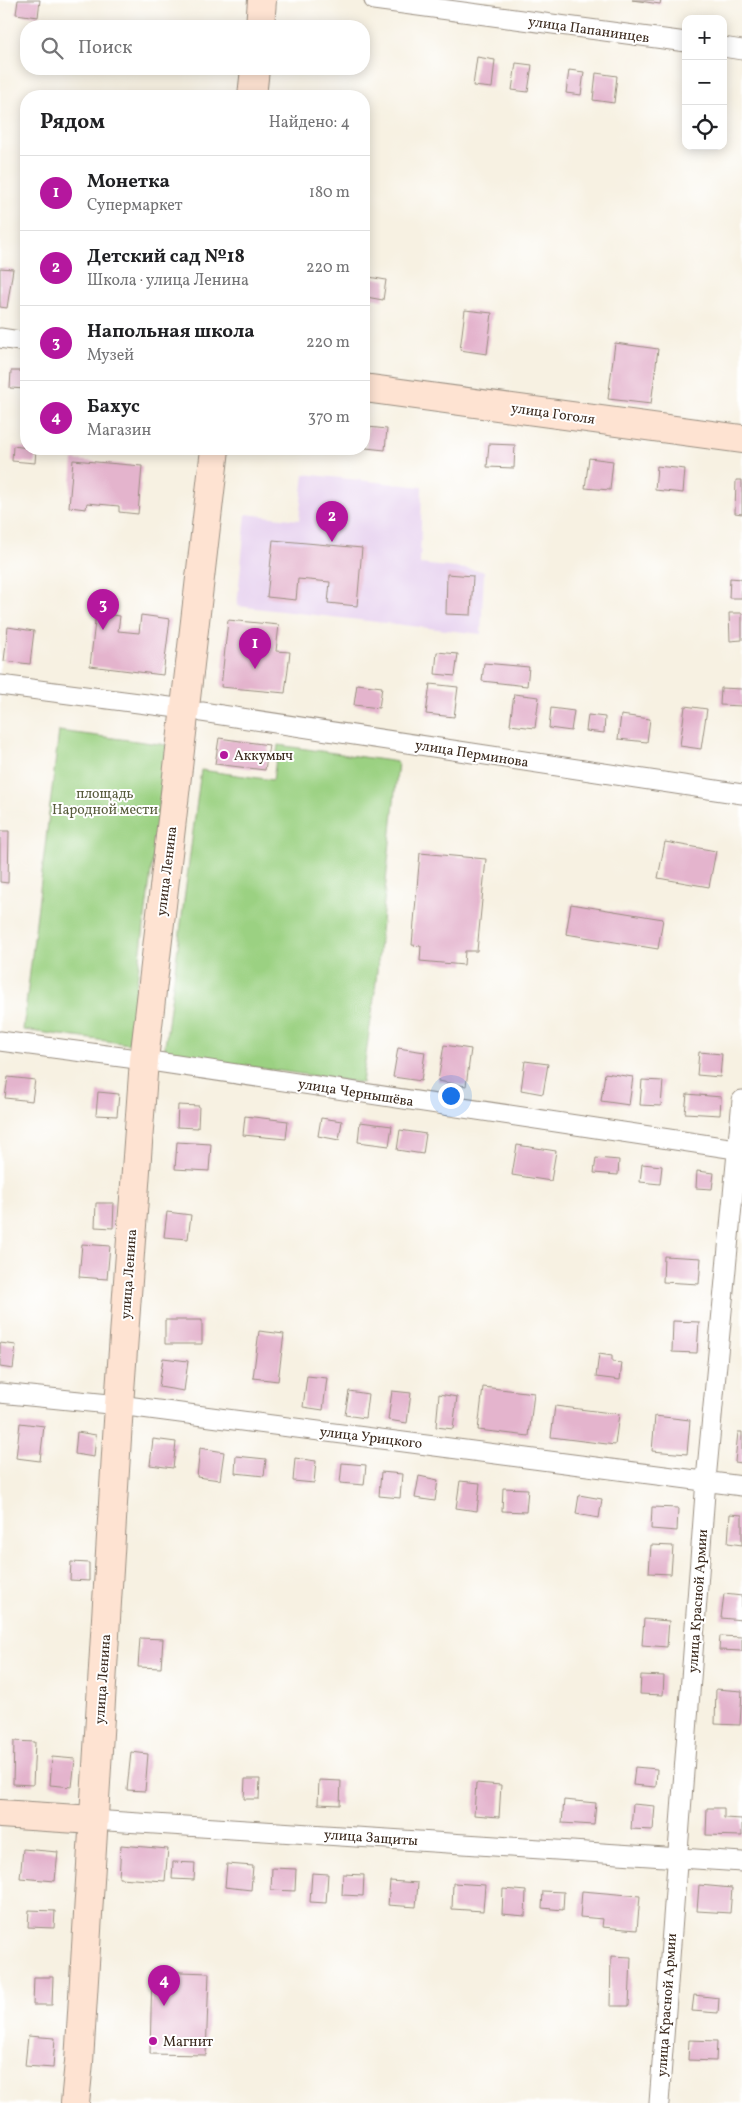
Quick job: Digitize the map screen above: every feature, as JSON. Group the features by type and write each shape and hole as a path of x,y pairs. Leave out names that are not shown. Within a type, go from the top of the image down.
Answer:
{"street":[{"path":"260,20 262,0"},
{"name":"улица Папанинцев","path":"374,0 682,41"},
{"path":"727,48 742,50"},
{"path":"253,90 254,75"},
{"path":"0,338 20,341"},
{"name":"улица Гоголя","path":"370,389 742,439"},
{"name":"улица Ленина","path":"75,2103 119,1405 144,1060 194,711 215,455"},
{"name":"улица Перминова","path":"0,686 194,711 742,794"},
{"name":"улица Чернышёва","path":"0,1041 144,1060 740,1149"},
{"name":"улица Красной Армии","path":"659,2103 706,1480 740,1149 742,1100"},
{"name":"улица Урицкого","path":"0,1393 119,1405 742,1486"},
{"name":"улица Защиты","path":"0,1814 742,1862"}],"shaded area":[{"path":"304,474 422,487 420,564 484,571 481,634 237,606 246,514 299,520"}],"green space":[{"name":"площадь Народной мести","path":"59,731 167,745 129,1044 23,1030"},
{"path":"278,745 398,762 375,991 362,1083 164,1054 201,770 273,780"}],"building":[{"path":"18,0 40,0 38,17 16,14"},
{"path":"632,0 661,0 660,4"},
{"path":"477,57 495,60 492,88 473,86"},
{"path":"516,63 532,65 528,92 512,90"},
{"path":"569,70 584,72 581,95 566,93"},
{"path":"596,73 617,76 614,103 593,100"},
{"path":"0,268 13,269 7,308 0,307"},
{"path":"370,277 386,280 383,300 370,298"},
{"path":"465,310 492,313 487,354 460,350"},
{"path":"615,343 658,349 651,404 608,399"},
{"path":"11,371 20,371 20,389 10,388"},
{"path":"370,427 387,429 385,450 370,448"},
{"path":"489,444 515,445 514,468 487,467"},
{"path":"13,446 20,447 20,455 36,455 35,463 12,461"},
{"path":"589,458 613,461 610,490 585,488"},
{"path":"73,460 142,466 138,514 119,512 119,506 87,503 86,509 69,507"},
{"path":"657,466 685,469 683,493 655,490"},
{"path":"736,480 742,480 742,514 735,513"},
{"path":"273,540 362,548 357,606 328,603 330,582 298,579 296,600 267,597"},
{"path":"447,574 473,576 471,615 446,614"},
{"path":"730,578 742,579 742,598 729,598"},
{"path":"96,613 120,616 118,631 139,633 141,615 170,619 163,675 90,666"},
{"path":"729,613 742,613 742,640 730,641"},
{"path":"228,620 279,625 276,651 290,652 285,693 221,687"},
{"path":"8,627 34,631 30,664 4,661"},
{"path":"437,652 458,654 455,676 435,674"},
{"path":"484,663 529,667 527,686 482,681"},
{"path":"357,684 382,687 379,708 354,705"},
{"path":"430,684 458,687 454,717 426,714"},
{"path":"721,688 742,689 742,706 720,705"},
{"path":"514,694 539,697 535,728 510,725"},
{"path":"685,706 707,709 701,749 680,746"},
{"path":"551,708 574,711 571,731 549,728"},
{"path":"588,715 605,717 604,733 586,731"},
{"path":"621,715 650,719 647,742 618,739"},
{"path":"219,738 269,745 265,770 215,764"},
{"path":"0,831 9,831 8,883 0,882"},
{"path":"665,842 716,851 709,887 658,878"},
{"path":"420,853 486,859 477,951 465,951 464,965 420,961 421,946 412,945"},
{"path":"571,904 663,919 658,949 566,934"},
{"path":"444,1045 471,1049 466,1086 438,1081"},
{"path":"398,1048 425,1052 421,1081 393,1077"},
{"path":"699,1052 722,1054 720,1077 697,1075"},
{"path":"525,1061 548,1064 543,1094 521,1090"},
{"path":"605,1073 633,1077 629,1105 601,1101"},
{"path":"8,1077 35,1080 32,1101 5,1098"},
{"path":"642,1080 663,1081 661,1106 640,1105"},
{"path":"98,1092 119,1094 117,1116 96,1115"},
{"path":"687,1094 721,1097 720,1115 685,1113"},
{"path":"178,1105 199,1106 198,1128 177,1127"},
{"path":"245,1116 288,1121 286,1139 243,1135"},
{"path":"321,1118 342,1121 339,1140 318,1136"},
{"path":"360,1122 392,1126 389,1146 358,1142"},
{"path":"400,1130 426,1134 423,1154 397,1150"},
{"path":"177,1142 211,1144 209,1171 175,1169"},
{"path":"517,1145 556,1151 551,1181 512,1175"},
{"path":"596,1158 619,1160 618,1175 594,1173"},
{"path":"642,1164 662,1166 660,1184 640,1182"},
{"path":"697,1171 714,1173 712,1189 696,1188"},
{"path":"96,1203 114,1203 113,1228 95,1227"},
{"path":"167,1212 191,1215 188,1239 164,1237"},
{"path":"82,1244 110,1246 107,1279 79,1277"},
{"path":"664,1256 701,1258 699,1284 663,1282"},
{"path":"165,1320 202,1320 202,1344 165,1344"},
{"path":"673,1321 699,1322 697,1353 672,1352"},
{"path":"259,1331 284,1334 278,1381 253,1378"},
{"path":"0,1343 16,1345 13,1369 0,1367"},
{"path":"599,1354 612,1356 612,1362 622,1363 620,1380 596,1377"},
{"path":"163,1358 188,1361 184,1391 159,1387"},
{"path":"307,1376 327,1378 323,1410 303,1407"},
{"path":"483,1387 534,1393 529,1436 478,1430"},
{"path":"349,1391 368,1394 365,1418 345,1415"},
{"path":"392,1391 411,1393 407,1423 388,1420"},
{"path":"439,1394 457,1397 453,1429 436,1427"},
{"path":"555,1406 619,1414 615,1445 551,1437"},
{"path":"655,1416 690,1420 687,1454 652,1451"},
{"path":"20,1423 44,1426 40,1461 16,1458"},
{"path":"77,1432 96,1435 94,1457 75,1454"},
{"path":"738,1432 742,1432 742,1463 735,1462"},
{"path":"153,1439 176,1442 173,1468 150,1465"},
{"path":"200,1448 224,1452 220,1480 197,1477"},
{"path":"236,1456 266,1459 264,1476 235,1473"},
{"path":"295,1458 316,1461 314,1483 293,1481"},
{"path":"342,1463 366,1465 364,1485 340,1483"},
{"path":"381,1472 402,1474 400,1498 379,1496"},
{"path":"419,1476 438,1480 435,1501 415,1498"},
{"path":"460,1481 480,1483 477,1511 456,1508"},
{"path":"503,1488 528,1489 526,1512 502,1511"},
{"path":"579,1495 602,1499 599,1518 576,1514"},
{"path":"652,1507 678,1508 677,1531 651,1529"},
{"path":"730,1514 742,1515 742,1545 728,1543"},
{"path":"651,1545 673,1546 671,1574 649,1573"},
{"path":"71,1562 89,1563 89,1581 70,1580"},
{"path":"724,1594 742,1596 742,1620 721,1618"},
{"path":"644,1619 669,1621 667,1647 642,1645"},
{"path":"720,1636 742,1637 742,1651 719,1650"},
{"path":"140,1638 163,1639 161,1668 138,1667"},
{"path":"641,1675 664,1676 663,1695 640,1694"},
{"path":"716,1689 742,1691 740,1725 715,1724"},
{"path":"14,1741 35,1742 33,1785 13,1784"},
{"path":"131,1752 148,1754 145,1791 127,1790"},
{"path":"52,1757 75,1759 72,1787 50,1785"},
{"path":"635,1767 657,1769 656,1787 633,1785"},
{"path":"245,1779 260,1779 259,1799 244,1799"},
{"path":"319,1780 341,1781 340,1805 318,1804"},
{"path":"476,1783 501,1785 499,1817 474,1815"},
{"path":"564,1800 596,1803 594,1825 562,1823"},
{"path":"633,1804 655,1806 653,1830 631,1829"},
{"path":"707,1808 724,1808 724,1818 742,1819 742,1836 706,1835"},
{"path":"121,1845 168,1849 165,1881 119,1878"},
{"path":"23,1849 58,1852 55,1881 20,1878"},
{"path":"173,1862 195,1863 194,1880 172,1879"},
{"path":"227,1864 253,1866 251,1890 225,1887"},
{"path":"272,1868 296,1869 295,1891 271,1890"},
{"path":"312,1873 328,1874 326,1903 310,1902"},
{"path":"343,1874 364,1875 363,1896 342,1895"},
{"path":"390,1881 418,1883 416,1907 388,1905"},
{"path":"453,1883 485,1885 483,1911 452,1909"},
{"path":"699,1885 732,1888 730,1913 697,1911"},
{"path":"503,1889 526,1891 525,1916 502,1914"},
{"path":"543,1891 564,1892 563,1910 542,1908"},
{"path":"582,1891 640,1896 637,1930 602,1927 603,1919 580,1917"},
{"path":"29,1910 55,1911 54,1928 28,1927"},
{"path":"611,1956 631,1957 629,2006 610,2006"},
{"path":"152,1971 209,1973 206,2055 150,2054"},
{"path":"34,1977 53,1977 52,2005 33,2005"},
{"path":"694,1995 719,1998 718,2013 692,2011"},
{"path":"28,2036 55,2038 53,2068 25,2066"},
{"path":"689,2040 717,2041 716,2061 688,2060"}],"place":[{"name":"Детский сад №18","path":"332,542"},
{"name":"Напольная школа","path":"103,630"},
{"name":"Монетка","path":"255,669"},
{"name":"Аккумыч","path":"224,755"},
{"name":"Бахус","path":"164,2006"},
{"name":"Магнит","path":"153,2041"}]}
